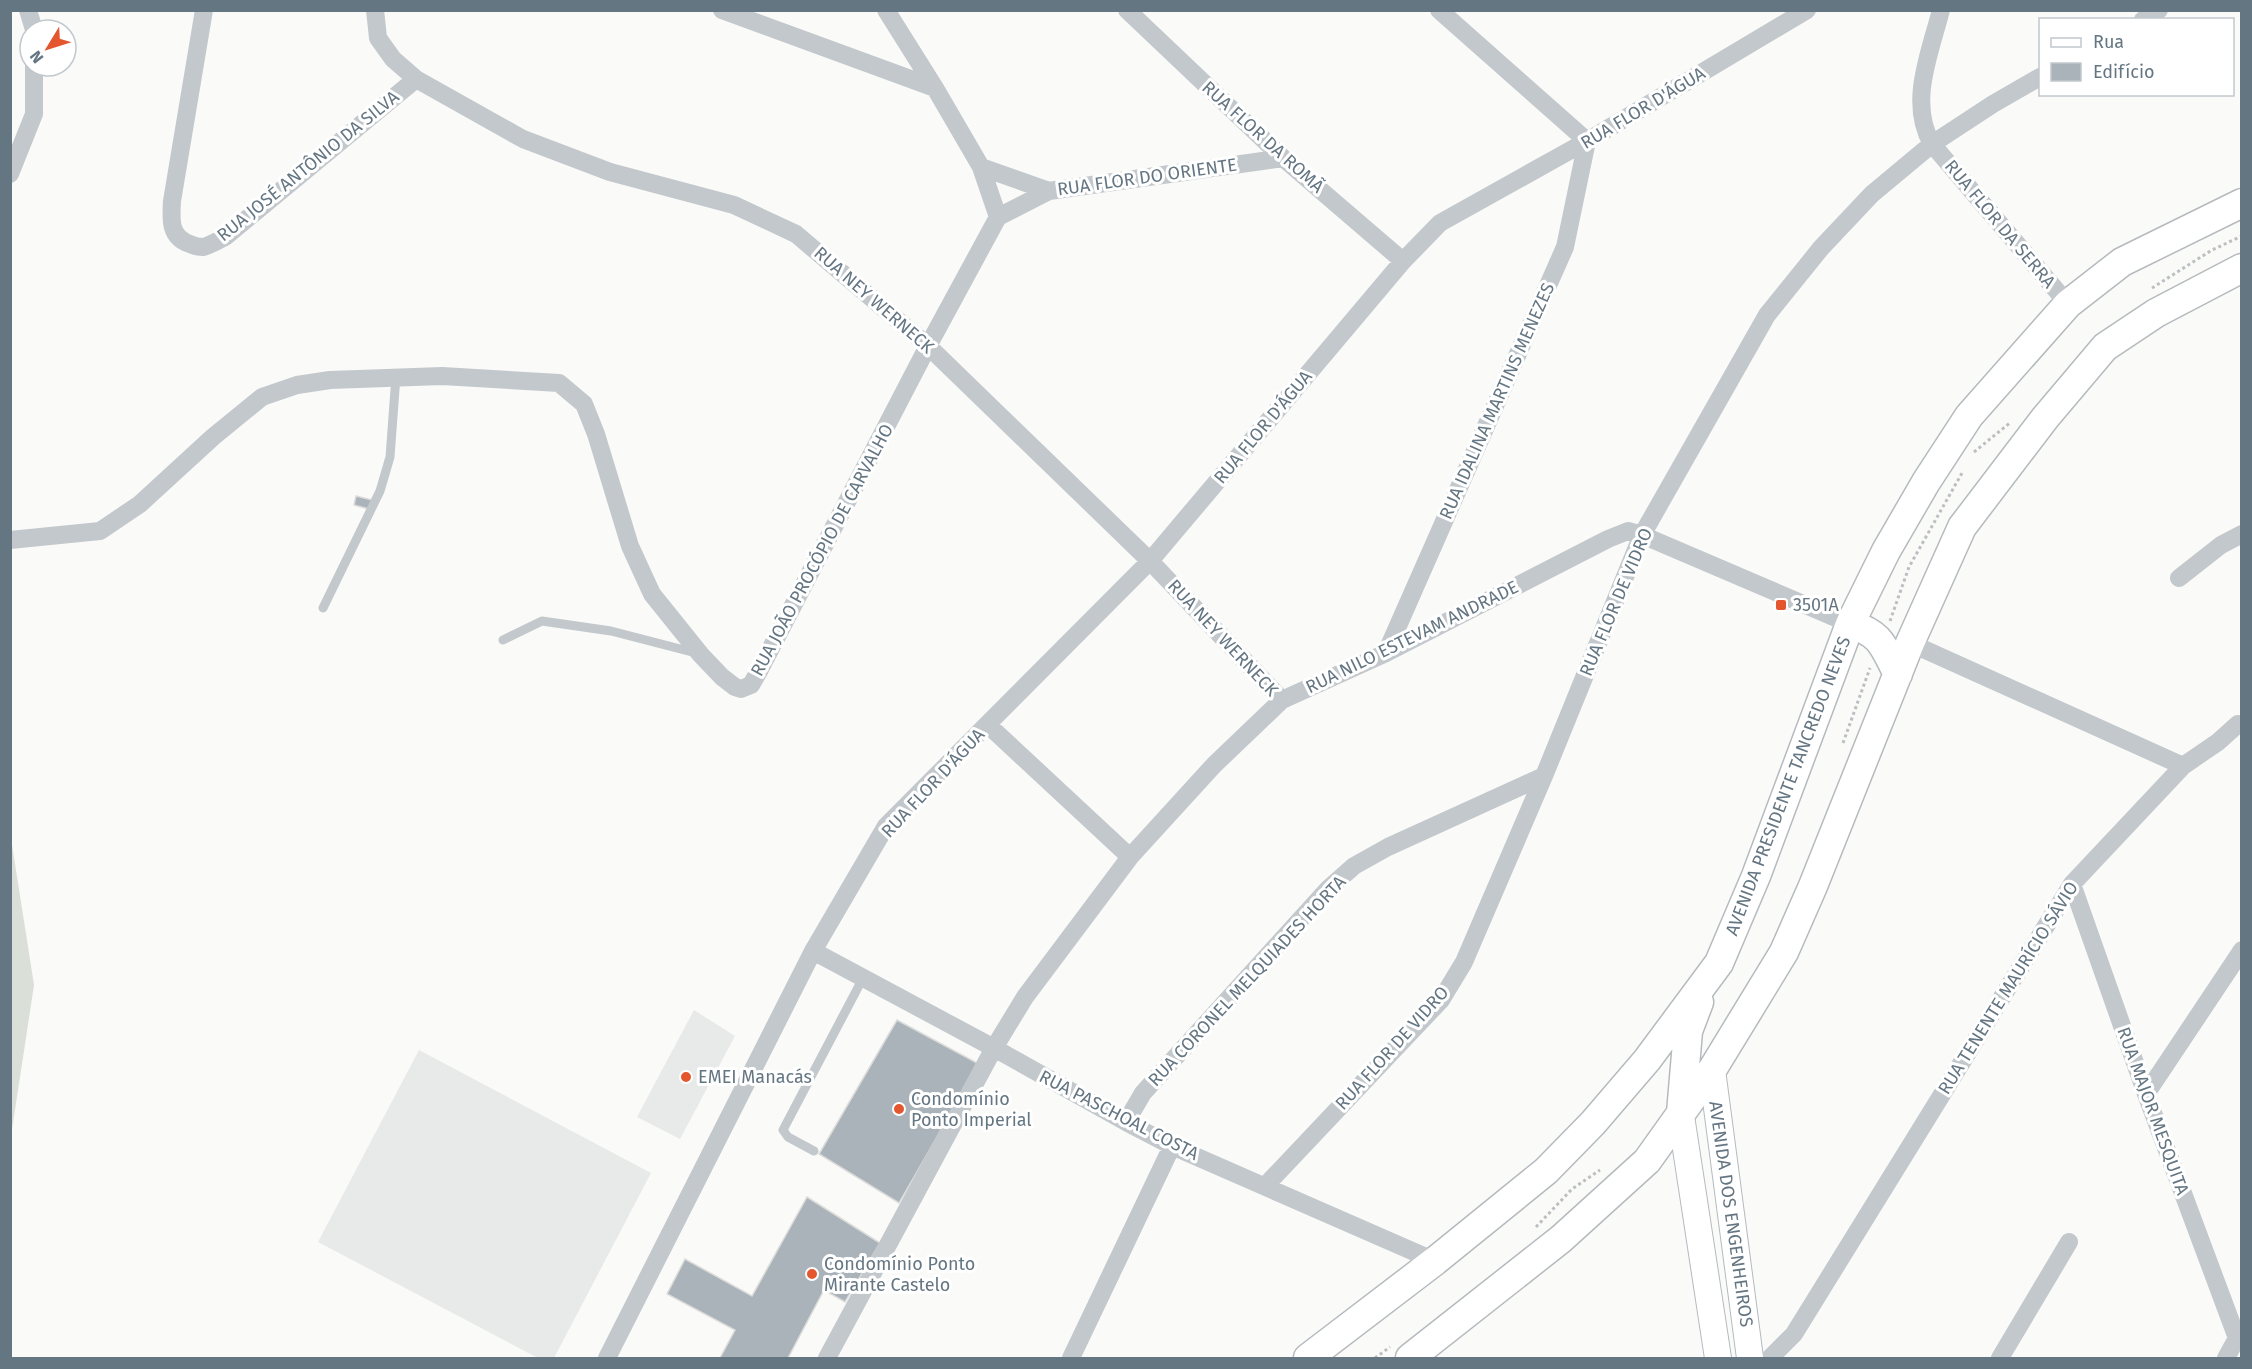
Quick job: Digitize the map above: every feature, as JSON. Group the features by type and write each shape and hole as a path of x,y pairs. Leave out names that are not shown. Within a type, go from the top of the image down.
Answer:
{"main road":[{"name":"AVENIDA PRESIDENTE TANCREDO NEVES","path":"1308,1359 1435,1261 1546,1171 1593,1123 1647,1060 1719,963 1756,876 1850,624 1886,550 1926,482 1969,416 2068,304 2122,262 2241,203"},
{"path":"1410,1359 1561,1239 1647,1161 1712,1070 1784,952 1813,886 1910,643 1962,527 2045,418 2105,346 2156,313 2240,272"},
{"path":"1850,624 1880,639 1898,674"},
{"path":"1681,1116 1689,1031 1698,1006 1719,963"}],"street":[{"name":"RUA JOSÉ ANTÔNIO DA SILVA","path":"204,10 172,201 173,231 178,238 188,244 202,247 225,237 417,79"},
{"name":"RUA NEY WERNECK","path":"375,10 378,38 393,59 417,79 522,139 610,172 734,205 796,234 928,346 1150,561 1282,700"},
{"path":"722,10 935,88"},
{"path":"886,10 981,167 998,217"},
{"name":"RUA FLOR DA ROMÃ","path":"1127,10 1283,158 1403,261"},
{"path":"1439,10 1587,141"},
{"name":"RUA FLOR D'ÁGUA","path":"607,1359 813,951 886,826 1150,561 1403,261 1440,223 1587,141 1807,10"},
{"path":"1932,144 1926,133 1922,110 1922,86 1941,10"},
{"path":"2146,18 2159,10"},
{"path":"10,174 34,114 34,78"},
{"name":"RUA FLOR DE VIDRO","path":"1266,1185 1441,1000 1464,962 1544,776 1642,535 1767,315 1821,248 1872,194 1932,144 1993,104 2039,78"},
{"name":"RUA IDALINA MARTINS MENEZES","path":"1386,653 1565,247 1587,141"},
{"name":"RUA FLOR DA SERRA","path":"1932,144 2068,304"},
{"name":"RUA FLOR DO ORIENTE","path":"981,167 1049,191 1283,158"},
{"path":"928,346 998,217 1049,191"},
{"name":"RUA JOÃO PROCÓPIO DE CARVALHO","path":"10,540 100,531 140,504 213,437 262,397 297,385 330,380 396,376 442,376 559,383 584,404 596,434 639,569 652,594 701,655 735,687 741,689 751,685 928,346"},
{"name":"RUA NILO ESTEVAM ANDRADE","path":"827,1359 994,1048 1025,997 1130,857 1214,765 1282,700 1386,653 1608,539 1628,531 1642,535"},
{"path":"2179,578 2221,545 2241,534"},
{"path":"1642,535 1850,624"},
{"path":"1910,643 2183,766"},
{"name":"RUA TENENTE MAURÍCIO SÁVIO","path":"1770,1359 1794,1334 2072,884 2183,766 2218,742 2238,724"},
{"path":"988,725 1130,857"},
{"name":"RUA CORONEL MELQUIADES HORTA","path":"1126,1122 1143,1093 1328,890 1354,867 1388,848 1544,776"},
{"name":"RUA MAJOR MESQUITA","path":"2072,884 2146,1094 2239,1338"},
{"path":"2146,1094 2241,950"},
{"name":"RUA PASCHOAL COSTA","path":"813,951 1172,1146 1266,1185 1435,1261"},
{"name":"AVENIDA DOS ENGENHEIROS","path":"1712,1070 1750,1359"},
{"name":"AVENIDA DOS ENGENHEIROS","path":"1681,1116 1718,1359"},
{"path":"1071,1359 1172,1146"},
{"path":"2000,1359 2069,1242"},
{"path":"2226,1359 2239,1338"}],"lane":[{"path":"323,608 380,491 390,458 396,376"},
{"path":"503,640 542,621 610,632 701,655"},
{"path":"814,1151 788,1137 783,1130 863,978"}],"shaded area":[{"path":"10,832 34,985 11,1136 10,1136"},
{"name":"EMEI Manacás","path":"694,1010 735,1036 680,1139 637,1117"},
{"path":"419,1050 651,1173 554,1358 538,1358 318,1242"}],"building":[{"path":"356,496 372,500 369,509 354,505"},
{"name":"Condomínio Ponto Imperial","path":"897,1020 979,1064 899,1203 819,1154"},
{"name":"Condomínio Ponto Mirante Castelo","path":"807,1197 880,1243 845,1302 824,1290 788,1358 720,1358 735,1330 667,1294 685,1259 752,1296"}],"place":[{"name":"3501A","path":"1781,605"},
{"name":"EMEI Manacás","path":"686,1077"},
{"name":"Condomínio Ponto Imperial","path":"899,1109"},
{"name":"Condomínio Ponto Mirante Castelo","path":"812,1274"}]}
